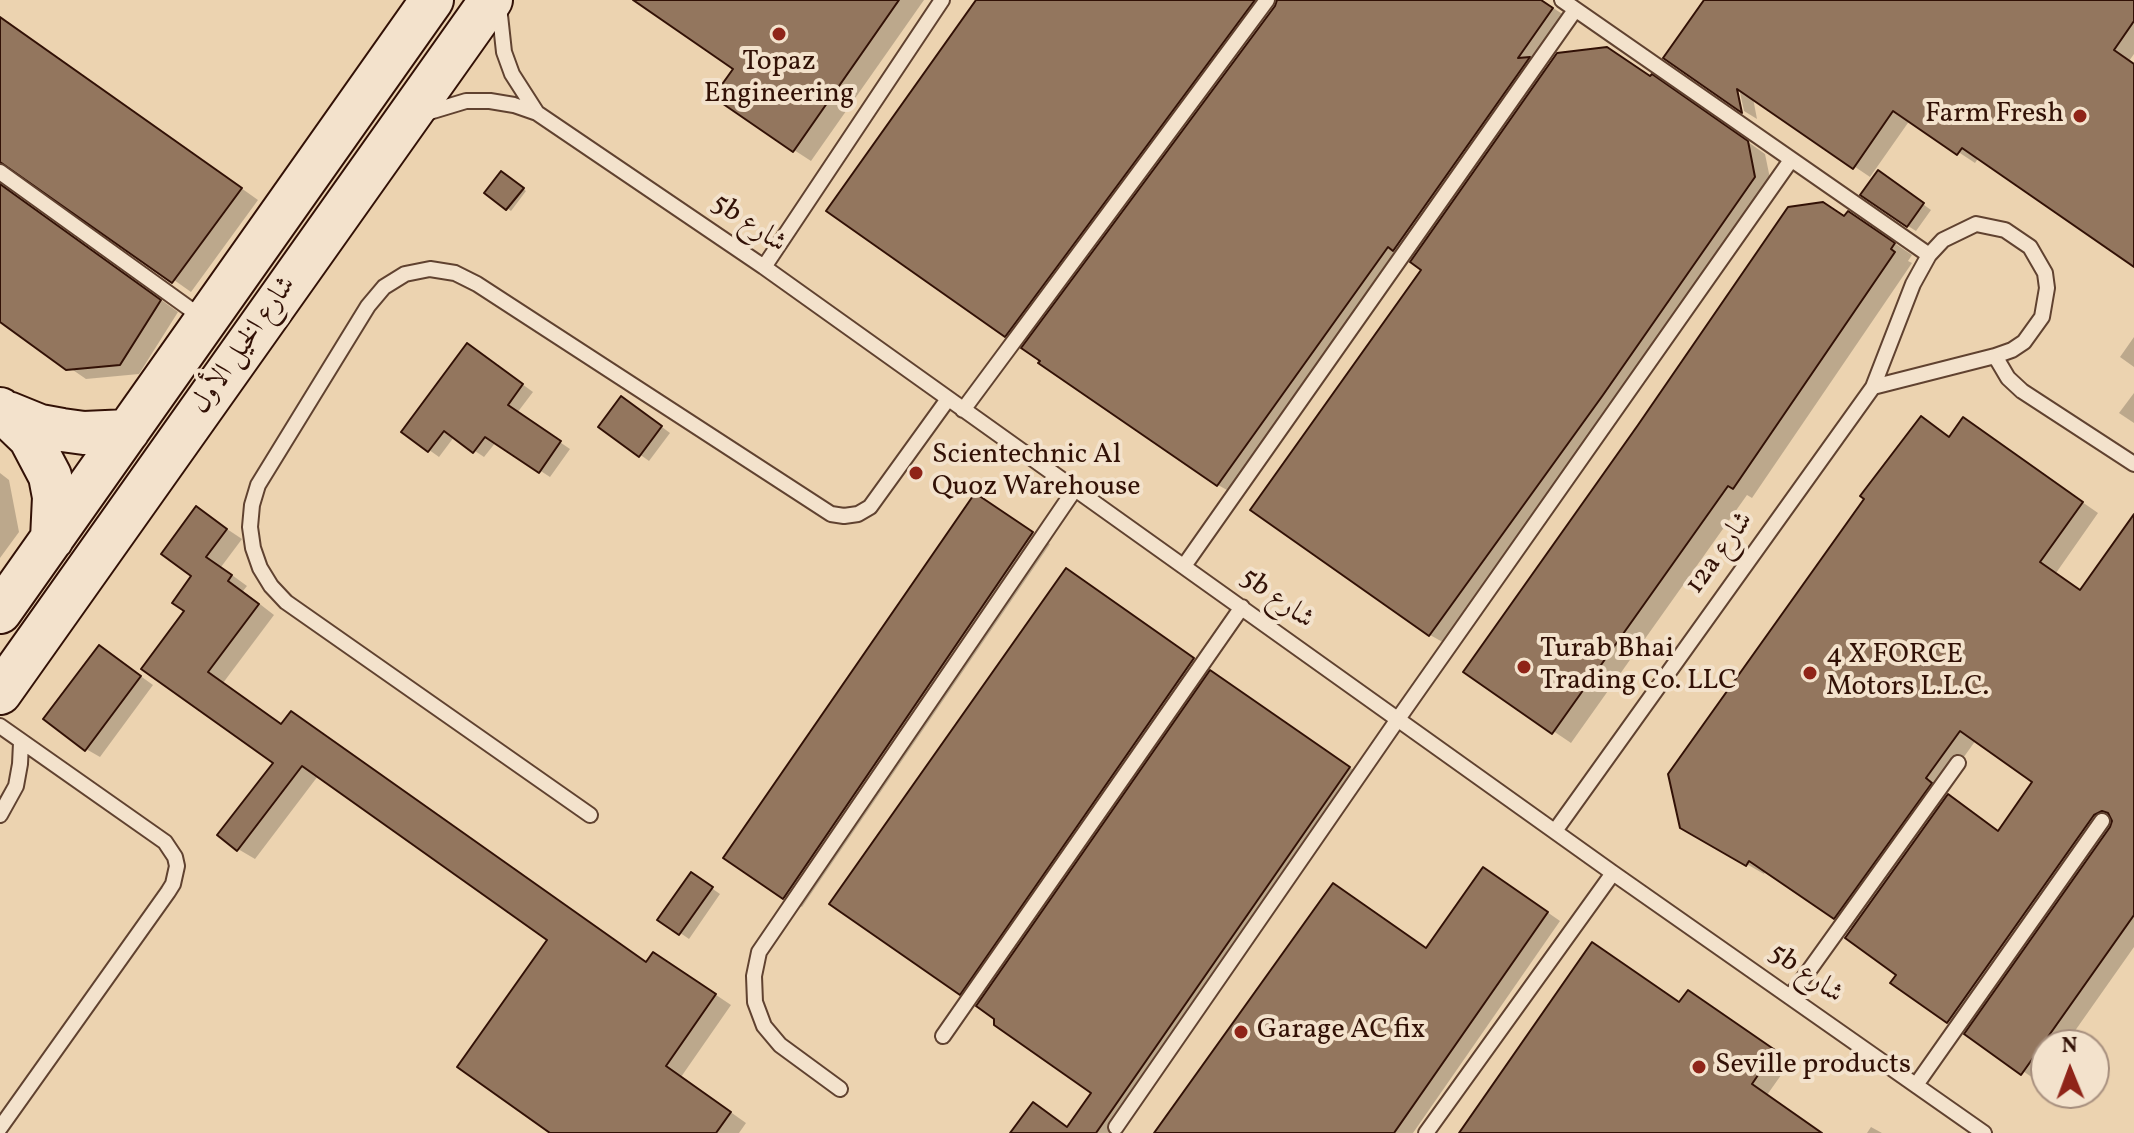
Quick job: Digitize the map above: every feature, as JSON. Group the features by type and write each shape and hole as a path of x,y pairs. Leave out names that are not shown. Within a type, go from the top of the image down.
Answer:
{"main road":[{"name":"شارع الخيل الأول","path":"0,612 432,0"},
{"name":"شارع الخيل الأول","path":"0,693 491,0"},
{"path":"52,539 54,497 50,476 30,438 0,409 40,426 62,430 84,433 128,431"}],"lane":[{"name":"5b شارع","path":"500,0 504,52 518,84 537,113"},
{"path":"764,267 942,0"},
{"path":"963,410 1267,0"},
{"path":"1562,0 1929,255"},
{"path":"1184,566 1575,10"},
{"name":"5b شارع","path":"399,129 442,106 466,101 514,105 537,113 764,267 1613,873 1984,1133"},
{"path":"1116,1127 1791,160"},
{"path":"0,172 207,321"},
{"name":"12a شارع","path":"1555,831 1873,387 1913,284 1929,255 1943,240 1976,224 1991,225 2019,237 2039,259 2047,288 2042,317 2024,342 1995,356 1873,387"},
{"path":"590,815 286,602 260,568 250,527 258,485 368,306 384,287 405,274 430,269 455,273 477,284 831,514 858,514 870,507 948,399"},
{"path":"1995,356 2008,378 2022,391 2134,464"},
{"path":"840,1089 780,1045 764,1026 755,1002 754,976 759,952 1075,489"},
{"path":"943,1036 1242,607"},
{"path":"0,726 165,842 177,866 173,884 0,1128"},
{"path":"0,815 16,786 21,743"},
{"path":"1790,997 1958,763"},
{"path":"1916,1085 2102,821"},
{"path":"1426,1133 1613,873"}],"building":[{"name":"Topaz Engineering","path":"633,0 899,0 793,152 713,97 733,69"},
{"path":"976,0 1255,0 1005,337 826,211"},
{"path":"1277,0 1541,0 1553,8 1518,58 1530,57 1393,251 1388,247 1217,486 1038,363 1040,361 1021,348"},
{"path":"1704,0 2134,0 2134,21 2114,50 2134,64 2134,267 1962,148 1957,155 1893,111 1853,169 1737,89 1742,113 1663,58"},
{"path":"0,17 242,188 172,283 0,162"},
{"path":"1607,47 1650,76 1652,74 1748,141 1755,177 1429,636 1250,510 1421,270 1410,262 1557,53"},
{"path":"1878,170 1924,203 1907,227 1860,195"},
{"path":"501,171 524,188 506,210 484,193"},
{"path":"0,184 161,300 120,365 66,370 0,322"},
{"path":"1823,202 1844,216 1848,211 1895,243 1891,249 1895,252 1733,489 1728,486 1552,734 1463,672 1788,207"},
{"path":"467,343 523,384 508,405 561,441 539,473 485,437 473,453 444,431 428,452 401,432"},
{"path":"621,396 662,426 639,457 598,427"},
{"path":"1921,416 1949,437 1963,417 2083,502 2040,562 2080,590 2134,514 2134,915 2053,1029 2030,1029 2030,1062 2021,1075 1964,1034 2110,827 2112,821 2108,813 2102,811 2094,815 1947,1023 1890,983 1896,975 1845,938 1948,794 1998,831 2032,782 1960,731 1926,778 1932,783 1834,919 1749,861 1746,866 1680,828 1668,774 1864,499 1860,496"},
{"path":"975,493 1033,532 783,899 723,858"},
{"path":"196,506 227,529 206,557 232,575 228,581 259,604 208,672 281,724 291,711 646,962 653,952 716,994 666,1066 731,1112 716,1133 550,1133 457,1067 547,940 302,766 237,851 217,835 273,763 141,669 184,611 172,603 191,576 161,554"},
{"path":"1066,568 1194,658 960,995 829,904"},
{"path":"99,645 141,676 85,751 43,719"},
{"path":"1210,670 1350,767 1096,1133 1010,1133 1033,1102 1067,1127 1091,1093 994,1025 994,1019 976,1006"},
{"path":"1483,867 1548,912 1394,1133 1154,1133 1333,883 1426,948"},
{"path":"691,872 713,887 679,935 657,920"},
{"path":"1592,942 1679,1002 1688,990 1775,1050 1752,1084 1822,1133 1459,1133"}],"place":[{"name":"Topaz Engineering","path":"779,34"},
{"name":"Farm Fresh","path":"2080,116"},
{"name":"Scientechnic Al Quoz Warehouse","path":"916,473"},
{"name":"Turab Bhai Trading Co. LLC","path":"1524,667"},
{"name":"4 X FORCE Motors L.L.C.","path":"1810,673"},
{"name":"Garage AC fix","path":"1241,1032"},
{"name":"Seville products","path":"1699,1067"}]}
